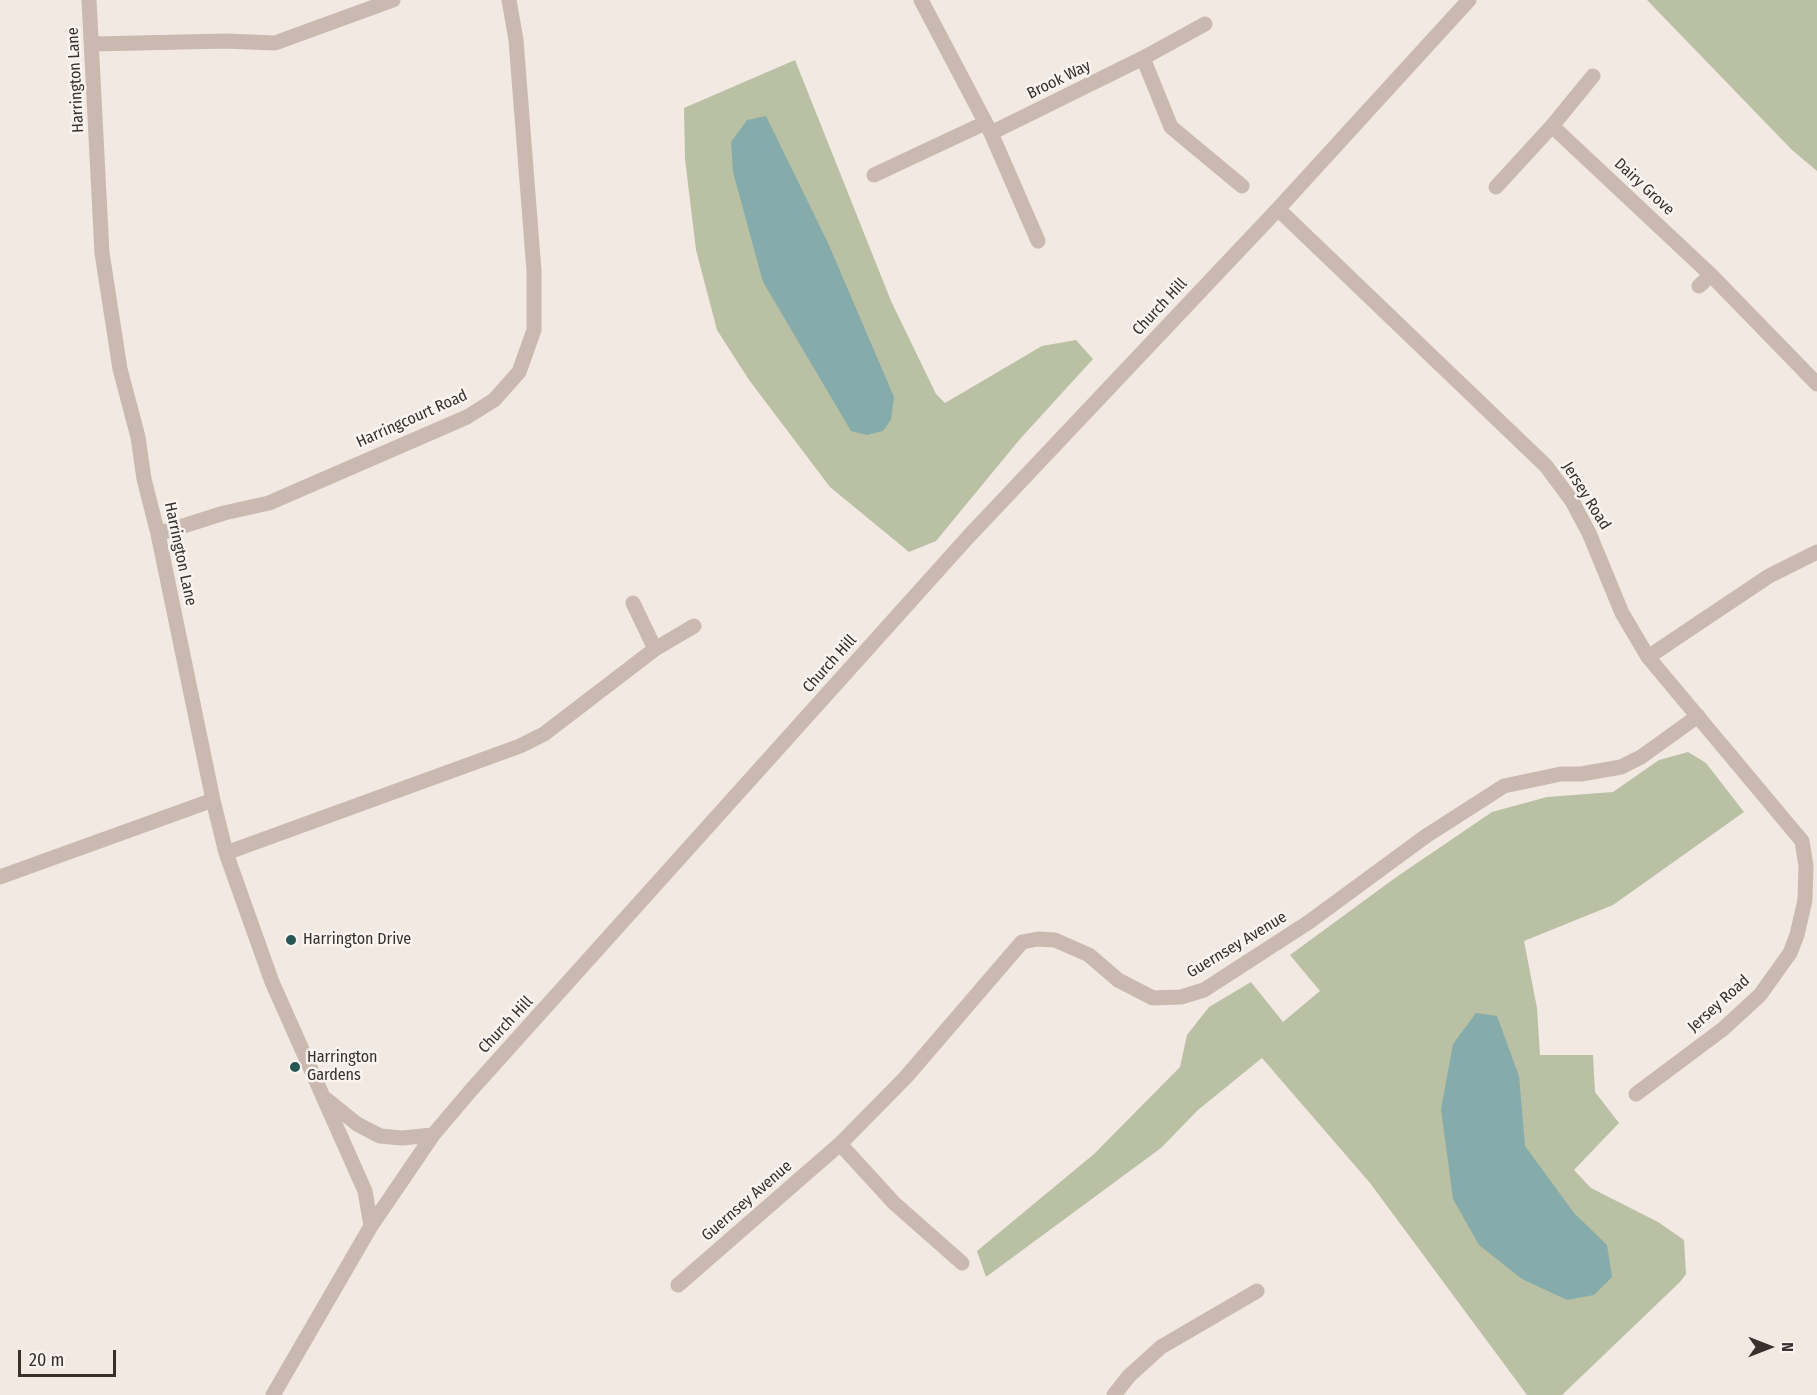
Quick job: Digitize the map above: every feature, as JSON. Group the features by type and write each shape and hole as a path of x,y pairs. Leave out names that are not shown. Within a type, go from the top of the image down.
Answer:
{"street":[{"name":"Harrington Lane","path":"89,0 102,253 120,369 158,534 213,800 226,853 272,982 365,1191 371,1226"},
{"path":"93,44 226,41 275,43 393,0"},
{"name":"Harringcourt Road","path":"158,534 224,513 269,503 467,417 494,400 519,372 534,330 534,272 516,40 509,0"},
{"path":"921,0 988,128 1038,241"},
{"name":"Church Hill","path":"273,1395 371,1226 433,1135 969,536 1278,209 1469,0"},
{"name":"Brook Way","path":"874,175 988,128 1143,58 1205,24"},
{"path":"1143,58 1171,127 1242,186"},
{"path":"1496,187 1552,126 1593,76"},
{"name":"Dairy Grove","path":"1552,126 1711,274 1817,384"},
{"name":"Jersey Road","path":"1278,209 1546,466 1572,501 1589,533 1622,613 1648,657 1671,688 1698,716 1810,848 1806,866 1805,900 1797,935 1790,953 1760,995 1723,1029 1636,1094"},
{"path":"1699,286 1711,274"},
{"path":"1648,657 1768,576 1817,552"},
{"path":"633,603 656,649"},
{"path":"226,853 520,746 544,734 656,649 694,626"},
{"name":"Guernsey Avenue","path":"678,1285 840,1144 906,1077 1022,942 1038,939 1055,940 1089,955 1118,980 1153,998 1181,997 1204,990 1309,922 1426,836 1504,786 1561,774 1581,774 1621,767 1641,757 1698,716"},
{"path":"0,877 213,800"},
{"name":"Harrington Lane","path":"323,1098 357,1124 380,1136 402,1138 433,1135"},
{"path":"840,1144 894,1203 962,1263"},
{"path":"1115,1395 1129,1376 1161,1347 1257,1291"}],"green space":[{"path":"1647,0 1817,0 1817,171 1792,150"},
{"path":"795,60 891,301 936,394 945,403 1042,346 1076,340 1093,359 1020,439 936,541 909,552 830,487 749,380 717,330 696,250 685,159 684,108"},
{"path":"1688,752 1706,763 1744,812 1613,905 1524,941 1537,1008 1540,1055 1593,1055 1595,1092 1619,1123 1574,1170 1591,1188 1658,1222 1684,1240 1686,1274 1680,1282 1562,1395 1527,1395 1370,1183 1262,1058 1198,1110 1161,1148 986,1277 977,1251 1094,1154 1180,1067 1187,1035 1209,1007 1251,982 1283,1022 1320,991 1290,955 1395,878 1492,812 1547,797 1613,792 1659,760"}],"water":[{"path":"766,116 828,243 894,397 891,420 883,431 867,435 851,431 763,282 733,172 731,142 747,120"},
{"path":"1476,1013 1497,1016 1519,1076 1525,1146 1574,1213 1607,1245 1612,1277 1594,1295 1567,1300 1522,1279 1479,1245 1453,1199 1441,1109 1453,1044"}],"place":[{"name":"Harrington Drive","path":"291,940"},
{"name":"Harrington Gardens","path":"295,1067"}]}
